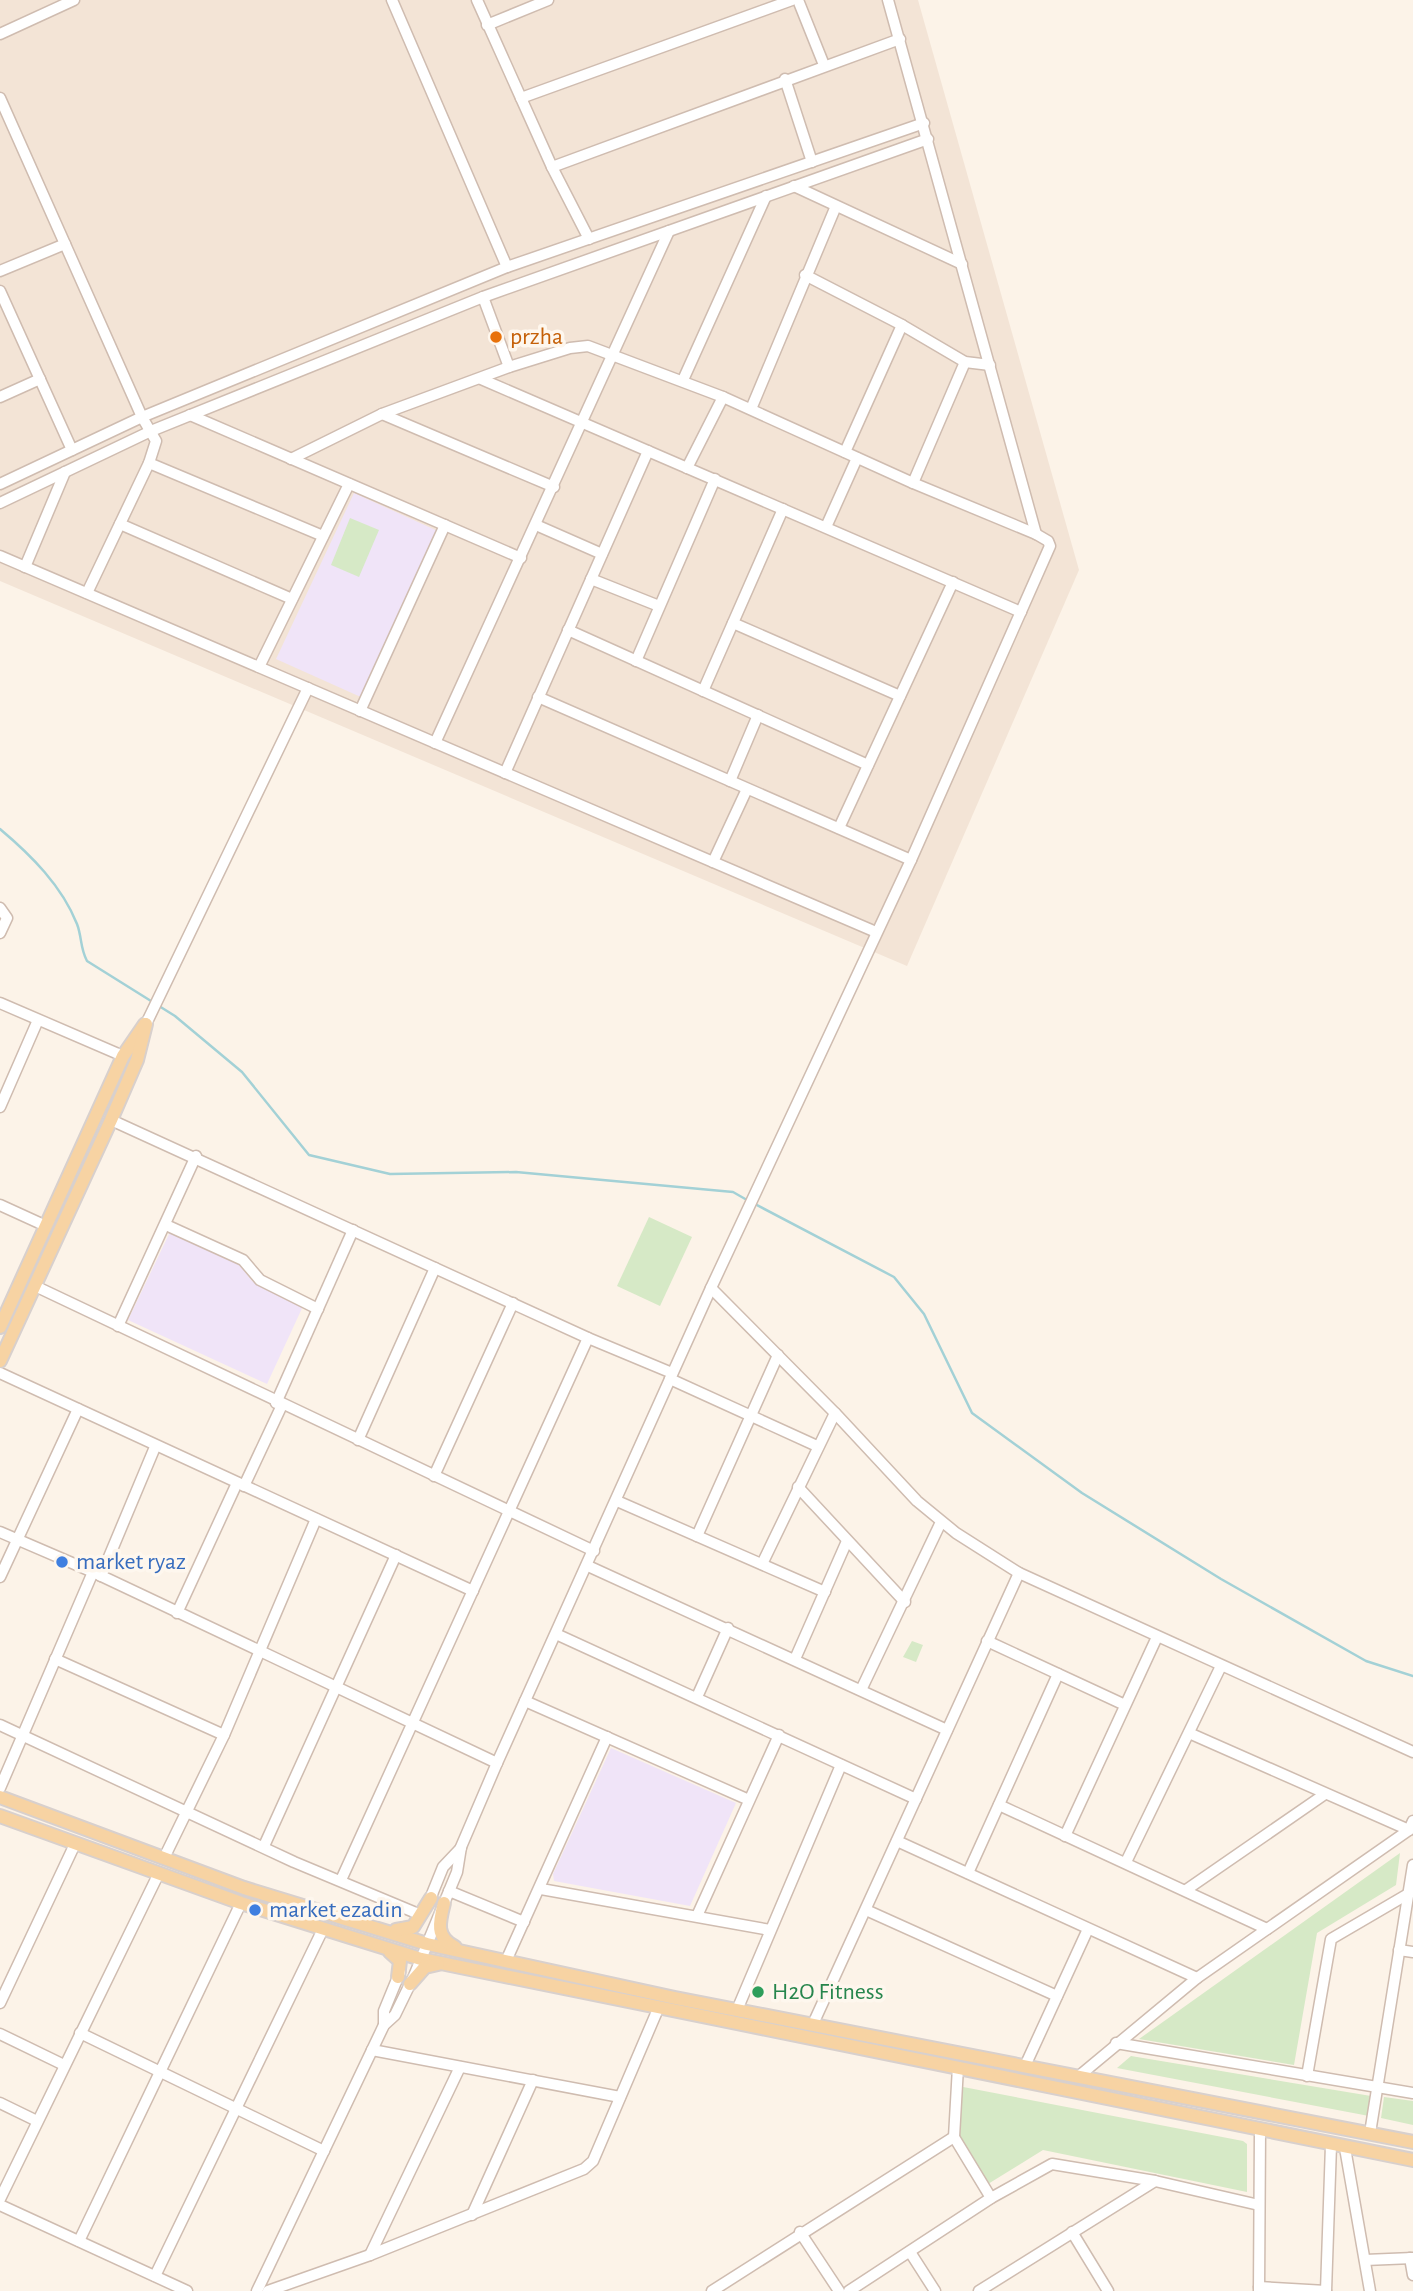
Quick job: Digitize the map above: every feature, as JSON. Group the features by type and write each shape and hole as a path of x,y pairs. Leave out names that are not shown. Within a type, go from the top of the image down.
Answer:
{"main road":[{"path":"0,1361 111,1120 138,1039 146,1024"},
{"path":"0,1327 4,1307 22,1280 123,1056 138,1039"},
{"path":"22,1280 35,1286"},
{"path":"0,1797 244,1888 427,1944 737,2010 1413,2142"},
{"path":"0,1816 158,1875 377,1947 398,1956 398,1977"},
{"path":"447,1897 440,1925 441,1936 448,1944 469,1953"},
{"path":"367,1925 407,1930 415,1926 430,1898"},
{"path":"377,1947 421,1959 658,2009 1413,2160"},
{"path":"410,1984 431,1964 466,1968"},
{"path":"1257,2111 1257,2130"}],"street":[{"path":"0,34 74,0"},
{"path":"393,0 508,267"},
{"path":"477,0 552,167 589,239"},
{"path":"487,24 548,0"},
{"path":"521,98 792,0"},
{"path":"798,0 824,65"},
{"path":"888,0 1036,534"},
{"path":"552,167 785,79 900,39"},
{"path":"785,79 812,162"},
{"path":"0,98 156,444 87,593"},
{"path":"0,484 142,417 508,267 924,124"},
{"path":"0,503 151,431 482,297 928,139"},
{"path":"794,186 962,264"},
{"path":"683,380 766,196"},
{"path":"751,409 836,206"},
{"path":"435,743 584,423 612,353 669,231"},
{"path":"0,271 65,244"},
{"path":"805,275 902,325 965,362 990,365"},
{"path":"0,291 5,314 40,379 72,450"},
{"path":"482,297 509,367"},
{"path":"845,452 902,325"},
{"path":"257,2291 384,2025 395,2015 410,1984 457,1872 461,1847 497,1763 588,1566 710,1288 765,1176 911,860 1049,552 1048,541 1036,534 913,483 683,380 588,346 570,348 509,367 382,414 291,458"},
{"path":"913,483 965,362"},
{"path":"0,397 40,379"},
{"path":"481,379 1021,612"},
{"path":"687,468 723,397"},
{"path":"382,414 554,487"},
{"path":"190,415 521,558"},
{"path":"505,773 648,451"},
{"path":"826,527 857,458"},
{"path":"149,463 323,536"},
{"path":"25,567 65,472"},
{"path":"636,661 715,479"},
{"path":"258,667 349,484"},
{"path":"703,691 783,509"},
{"path":"120,524 292,598"},
{"path":"360,710 445,525"},
{"path":"536,525 602,554"},
{"path":"0,556 876,932"},
{"path":"592,579 659,606"},
{"path":"839,828 953,582"},
{"path":"733,623 900,696"},
{"path":"568,630 868,765"},
{"path":"146,1024 307,688"},
{"path":"538,697 911,860"},
{"path":"730,781 758,715"},
{"path":"713,862 747,789"},
{"path":"0,908 7,918 0,933"},
{"path":"0,1003 123,1056"},
{"path":"0,1107 38,1020"},
{"path":"111,1120 196,1156 817,1446"},
{"path":"118,1326 196,1156"},
{"path":"0,1205 46,1226"},
{"path":"166,1225 243,1260 260,1280 318,1309"},
{"path":"177,1613 279,1404 353,1230"},
{"path":"358,1440 435,1268"},
{"path":"35,1286 279,1404 594,1551"},
{"path":"710,1288 941,1522 1019,1573 1413,1752"},
{"path":"434,1476 513,1303"},
{"path":"341,1880 588,1338"},
{"path":"697,1536 778,1355"},
{"path":"0,1373 155,1447 473,1591"},
{"path":"0,1577 78,1409"},
{"path":"762,1564 835,1413"},
{"path":"0,1788 55,1659 155,1447"},
{"path":"798,1487 905,1602"},
{"path":"617,1501 825,1592"},
{"path":"164,1858 224,1735 316,1519"},
{"path":"861,1690 941,1522"},
{"path":"0,1532 97,1574 497,1763"},
{"path":"795,1660 847,1541"},
{"path":"264,1846 396,1555"},
{"path":"588,1566 947,1730"},
{"path":"813,2024 1019,1573"},
{"path":"697,1697 728,1628"},
{"path":"556,1634 915,1798"},
{"path":"1065,1836 1157,1637"},
{"path":"987,1641 1125,1705"},
{"path":"55,1659 224,1735"},
{"path":"1126,1862 1221,1666"},
{"path":"968,1873 1058,1674"},
{"path":"525,1701 749,1800"},
{"path":"0,1725 294,1862 421,1915"},
{"path":"1189,1733 1325,1794 1411,1826"},
{"path":"697,1916 779,1735"},
{"path":"506,1961 541,1889 607,1737"},
{"path":"737,2010 841,1765"},
{"path":"1186,1890 1325,1794"},
{"path":"999,1805 1267,1929"},
{"path":"1079,2076 1197,1978 1411,1826"},
{"path":"897,1841 1197,1978"},
{"path":"0,2003 75,1844"},
{"path":"384,2025 384,2011 443,1867 461,1847"},
{"path":"1370,2133 1413,1865"},
{"path":"0,2199 158,1875"},
{"path":"541,1889 770,1930"},
{"path":"1307,2076 1331,1938 1408,1894"},
{"path":"447,1897 524,1922"},
{"path":"79,2241 241,1903"},
{"path":"866,1910 1057,1996"},
{"path":"155,2276 323,1928"},
{"path":"1025,2066 1088,1929"},
{"path":"1399,1950 1413,1952"},
{"path":"268,2291 370,2255 584,2169 593,2161 658,2009"},
{"path":"79,2033 324,2151"},
{"path":"0,2035 64,2064"},
{"path":"1116,2043 1413,2093"},
{"path":"372,2050 620,2096"},
{"path":"370,2255 460,2067"},
{"path":"958,2067 954,2137 991,2198"},
{"path":"472,2215 533,2080"},
{"path":"0,2103 37,2121"},
{"path":"1257,2130 1259,2289 1326,2291 1331,2145"},
{"path":"712,2291 800,2232 954,2137"},
{"path":"1345,2148 1370,2291"},
{"path":"849,2291 991,2198 1052,2164 1155,2181 1259,2205"},
{"path":"1329,2167 1341,2166 1350,2176"},
{"path":"979,2291 1155,2181"},
{"path":"0,2205 187,2291"},
{"path":"800,2232 839,2291"},
{"path":"1072,2232 1108,2291"},
{"path":"910,2252 935,2291"},
{"path":"1365,2260 1412,2258 1413,2276"}],"shaded area":[{"path":"0,0 918,0 1079,570 907,966 0,581"},
{"path":"354,493 440,532 363,698 276,659"},
{"path":"170,1232 239,1264 252,1281 304,1304 267,1384 128,1320"},
{"path":"611,1748 736,1803 690,1906 554,1881 553,1874"}],"green space":[{"path":"350,518 379,530 359,577 331,565"},
{"path":"649,1217 692,1237 660,1306 617,1286"},
{"path":"912,1641 923,1645 916,1662 903,1657"},
{"path":"1400,1853 1396,1885 1317,1933 1294,2065 1139,2039"},
{"path":"1131,2056 1371,2096 1369,2116 1117,2068"},
{"path":"958,2086 1243,2141 1247,2144 1247,2192 1043,2150 988,2184 960,2142"},
{"path":"1384,2097 1413,2101 1413,2125 1381,2118"}],"waterway":[{"path":"0,829 34,860 63,897 77,924 87,961 175,1016 242,1072 309,1155 390,1174 516,1172 733,1192 747,1200"},
{"path":"753,1203 894,1277 924,1314 972,1413 1082,1493 1221,1579 1366,1661 1413,1676"}],"place":[{"name":"przha","path":"496,337"},
{"name":"market ryaz","path":"62,1562"},
{"name":"market ezadin","path":"255,1910"},
{"name":"H2O Fitness","path":"758,1992"}]}
